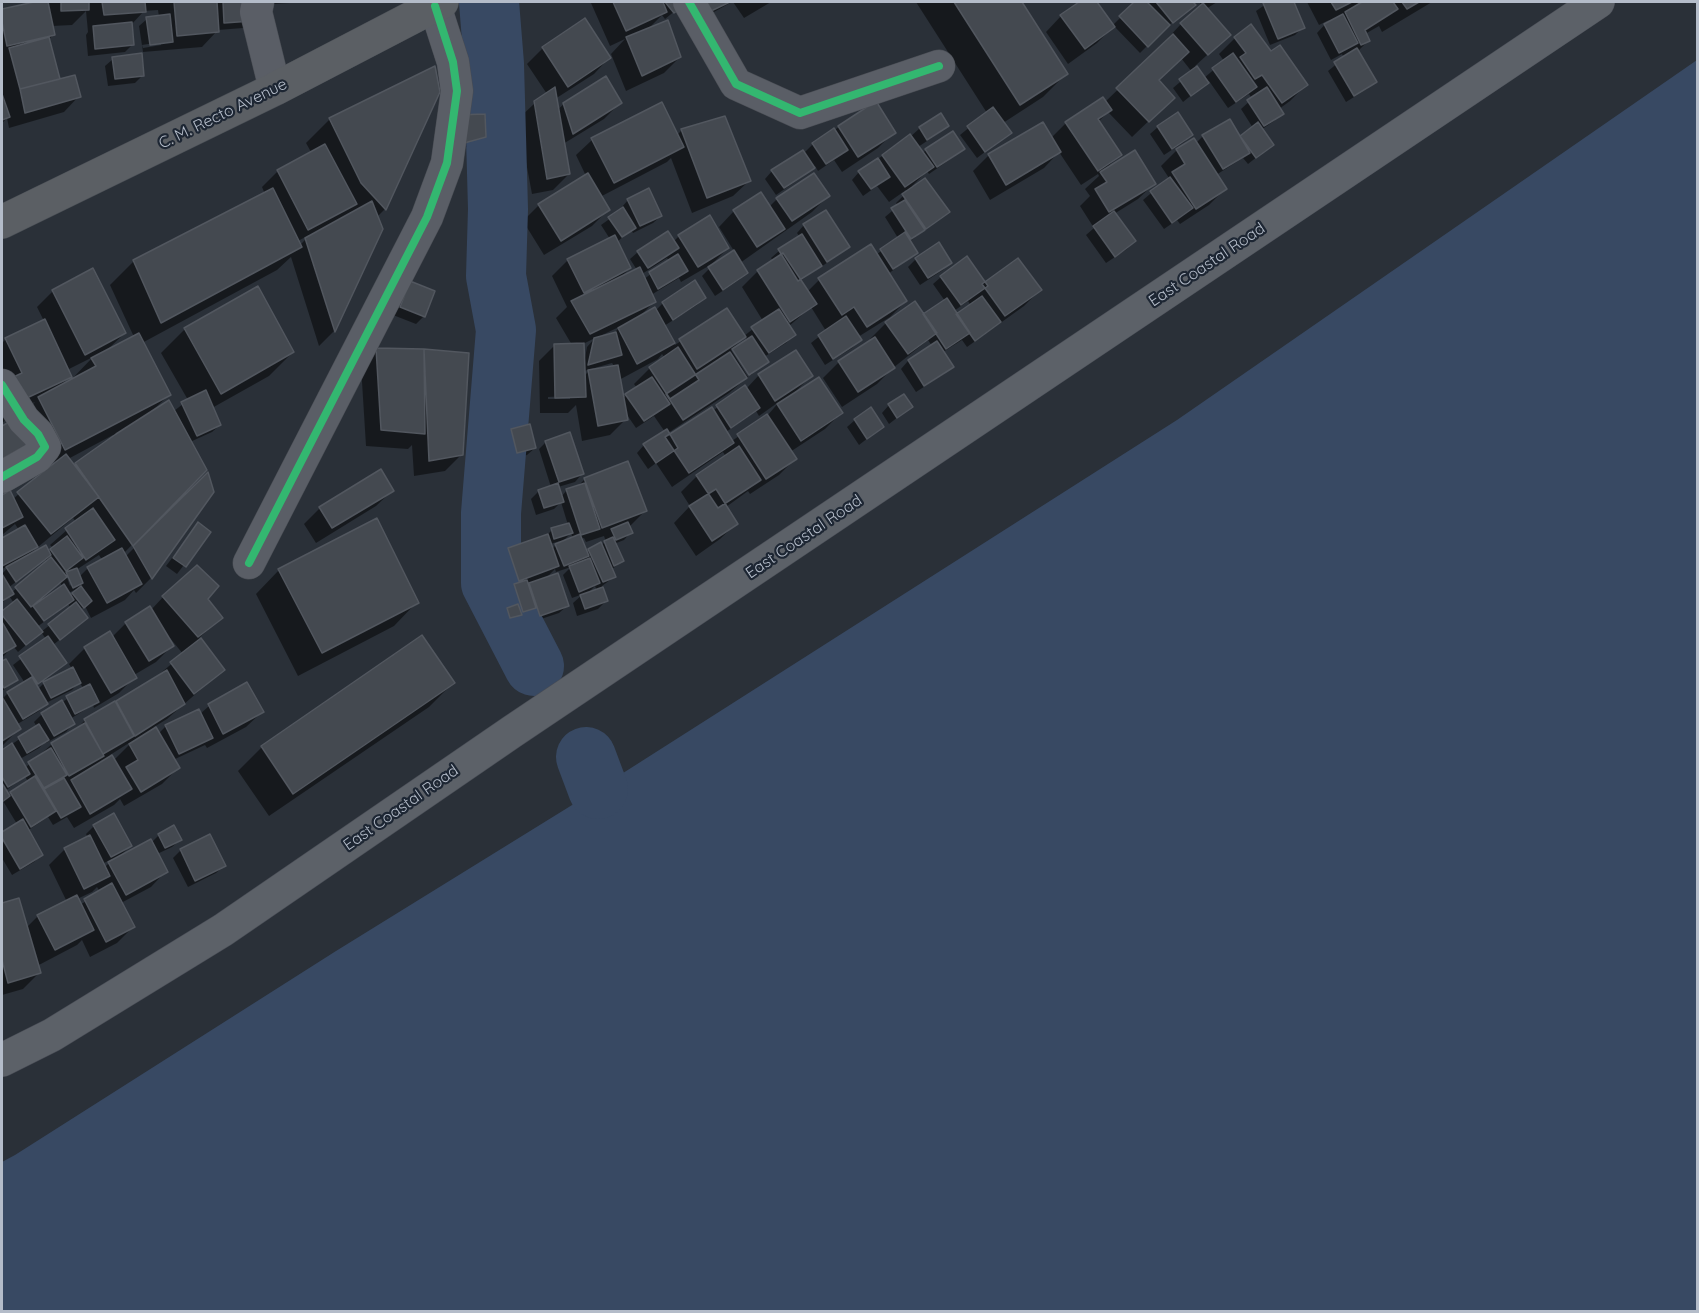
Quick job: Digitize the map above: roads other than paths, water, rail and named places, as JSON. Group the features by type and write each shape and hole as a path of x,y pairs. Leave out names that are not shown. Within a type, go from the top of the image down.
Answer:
{"highway":[{"name":"C. M. Recto Avenue","path":"2,222 275,90 438,4"}],"main road":[{"name":"East Coastal Road","path":"2,1060 52,1035 223,930 513,731 1598,2"}],"street":[{"path":"258,2 256,12 275,90"},
{"path":"689,2 736,84 800,113 939,66"},
{"path":"249,563 427,217 447,163 457,91 453,62 438,4"},
{"path":"2,385 24,420 38,434 45,447 37,457 2,477"}],"water":[{"path":"1697,60 1697,1311 2,1311 2,1162 598,789 1177,420"}],"waterway":[{"path":"489,2 494,64 498,209 496,276 506,330 491,513 491,583 534,666"},
{"path":"586,757 598,789"}]}
